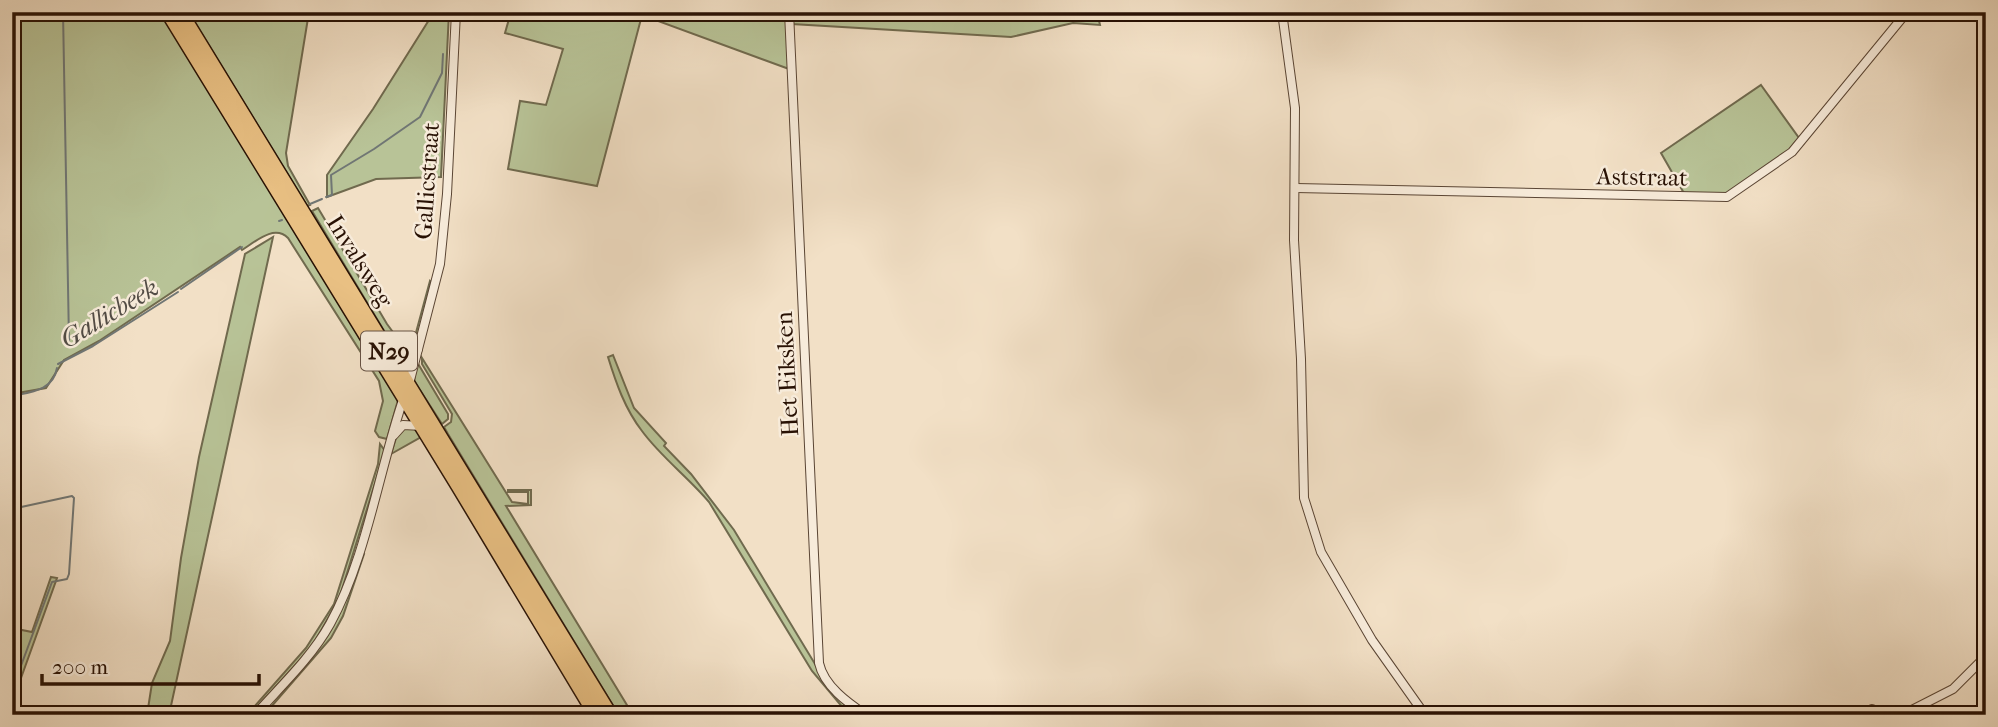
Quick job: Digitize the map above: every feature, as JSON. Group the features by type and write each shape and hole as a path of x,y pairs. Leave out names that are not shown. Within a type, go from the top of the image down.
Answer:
{"highway":[{"name":"Invalsweg","path":"168,12 407,390 598,714"},
{"name":"Invalsweg","path":"180,12 390,353 422,426 598,714"}],"street":[{"name":"Gallicstraat","path":"255,715 316,646 338,608 362,545 407,390 436,285 441,254 447,194 456,12"},
{"name":"Het Eiksken","path":"789,12 819,663 824,678 866,715"},
{"path":"1282,12 1295,108 1294,240 1301,359 1304,498 1321,552 1353,609 1425,715"},
{"name":"Aststraat","path":"1296,188 1727,197 1792,152 1907,12"},
{"path":"390,353 400,355 418,349"},
{"path":"392,437 403,425 422,426"},
{"path":"1902,715 1953,689 1986,656"},
{"path":"1863,715 1872,709 1884,715"}],"green space":[{"path":"12,12 157,12 160,17 163,16 398,400 387,439 379,437 375,431 383,401 379,381 288,238 277,233 265,236 242,250 240,247 99,341 64,360 46,388 12,394"},
{"path":"192,12 309,12 286,153 288,166 310,205 307,206 192,18 195,16"},
{"path":"434,12 449,12 441,177 376,179 327,197 327,175 373,109"},
{"path":"511,12 787,12 789,69 642,15 597,186 508,169 520,101 546,105 563,49 505,33"},
{"path":"791,12 1097,12 1100,25 1073,23 1011,37 792,24"},
{"path":"1761,85 1799,138 1789,150 1727,193 1685,195 1661,153"},
{"path":"318,208 401,343 414,340 430,281 433,284 414,348 399,352 395,349 312,211"},
{"path":"273,237 169,715 147,715 152,683 170,641 199,457 245,254"},
{"path":"613,355 634,408 666,443 664,446 691,474 734,530 818,669 862,715 849,715 812,671 709,502 658,450 636,423 614,376 608,357"},
{"path":"422,358 512,502 528,504 528,492 508,490 531,490 531,505 506,506 633,715 619,715 617,712 448,434 444,427 451,422 452,414 422,364"},
{"path":"417,362 448,414 448,419 442,424 414,381"},
{"path":"416,428 421,437 391,454 397,435 403,429"},
{"path":"380,444 385,451 339,599 311,648 250,715 247,715 306,648 334,604 378,464"},
{"path":"362,553 364,554 343,616 331,638 264,715 259,715 321,644"},
{"path":"51,577 57,578 12,703 12,628 32,632"}],"waterway":[{"path":"63,12 69,341"},
{"name":"Gallicbeek","path":"326,197 332,195 331,175 420,117 442,73 443,54"},
{"name":"Gallicbeek","path":"310,204 322,199"},
{"name":"Gallicbeek","path":"181,289 242,247"},
{"name":"Gallicbeek","path":"58,364 93,346 178,292"},
{"name":"Gallicbeek","path":"12,396 46,386 55,376 57,368"},
{"path":"12,509 72,496 74,498 69,574 67,579 52,582 12,690"}]}
